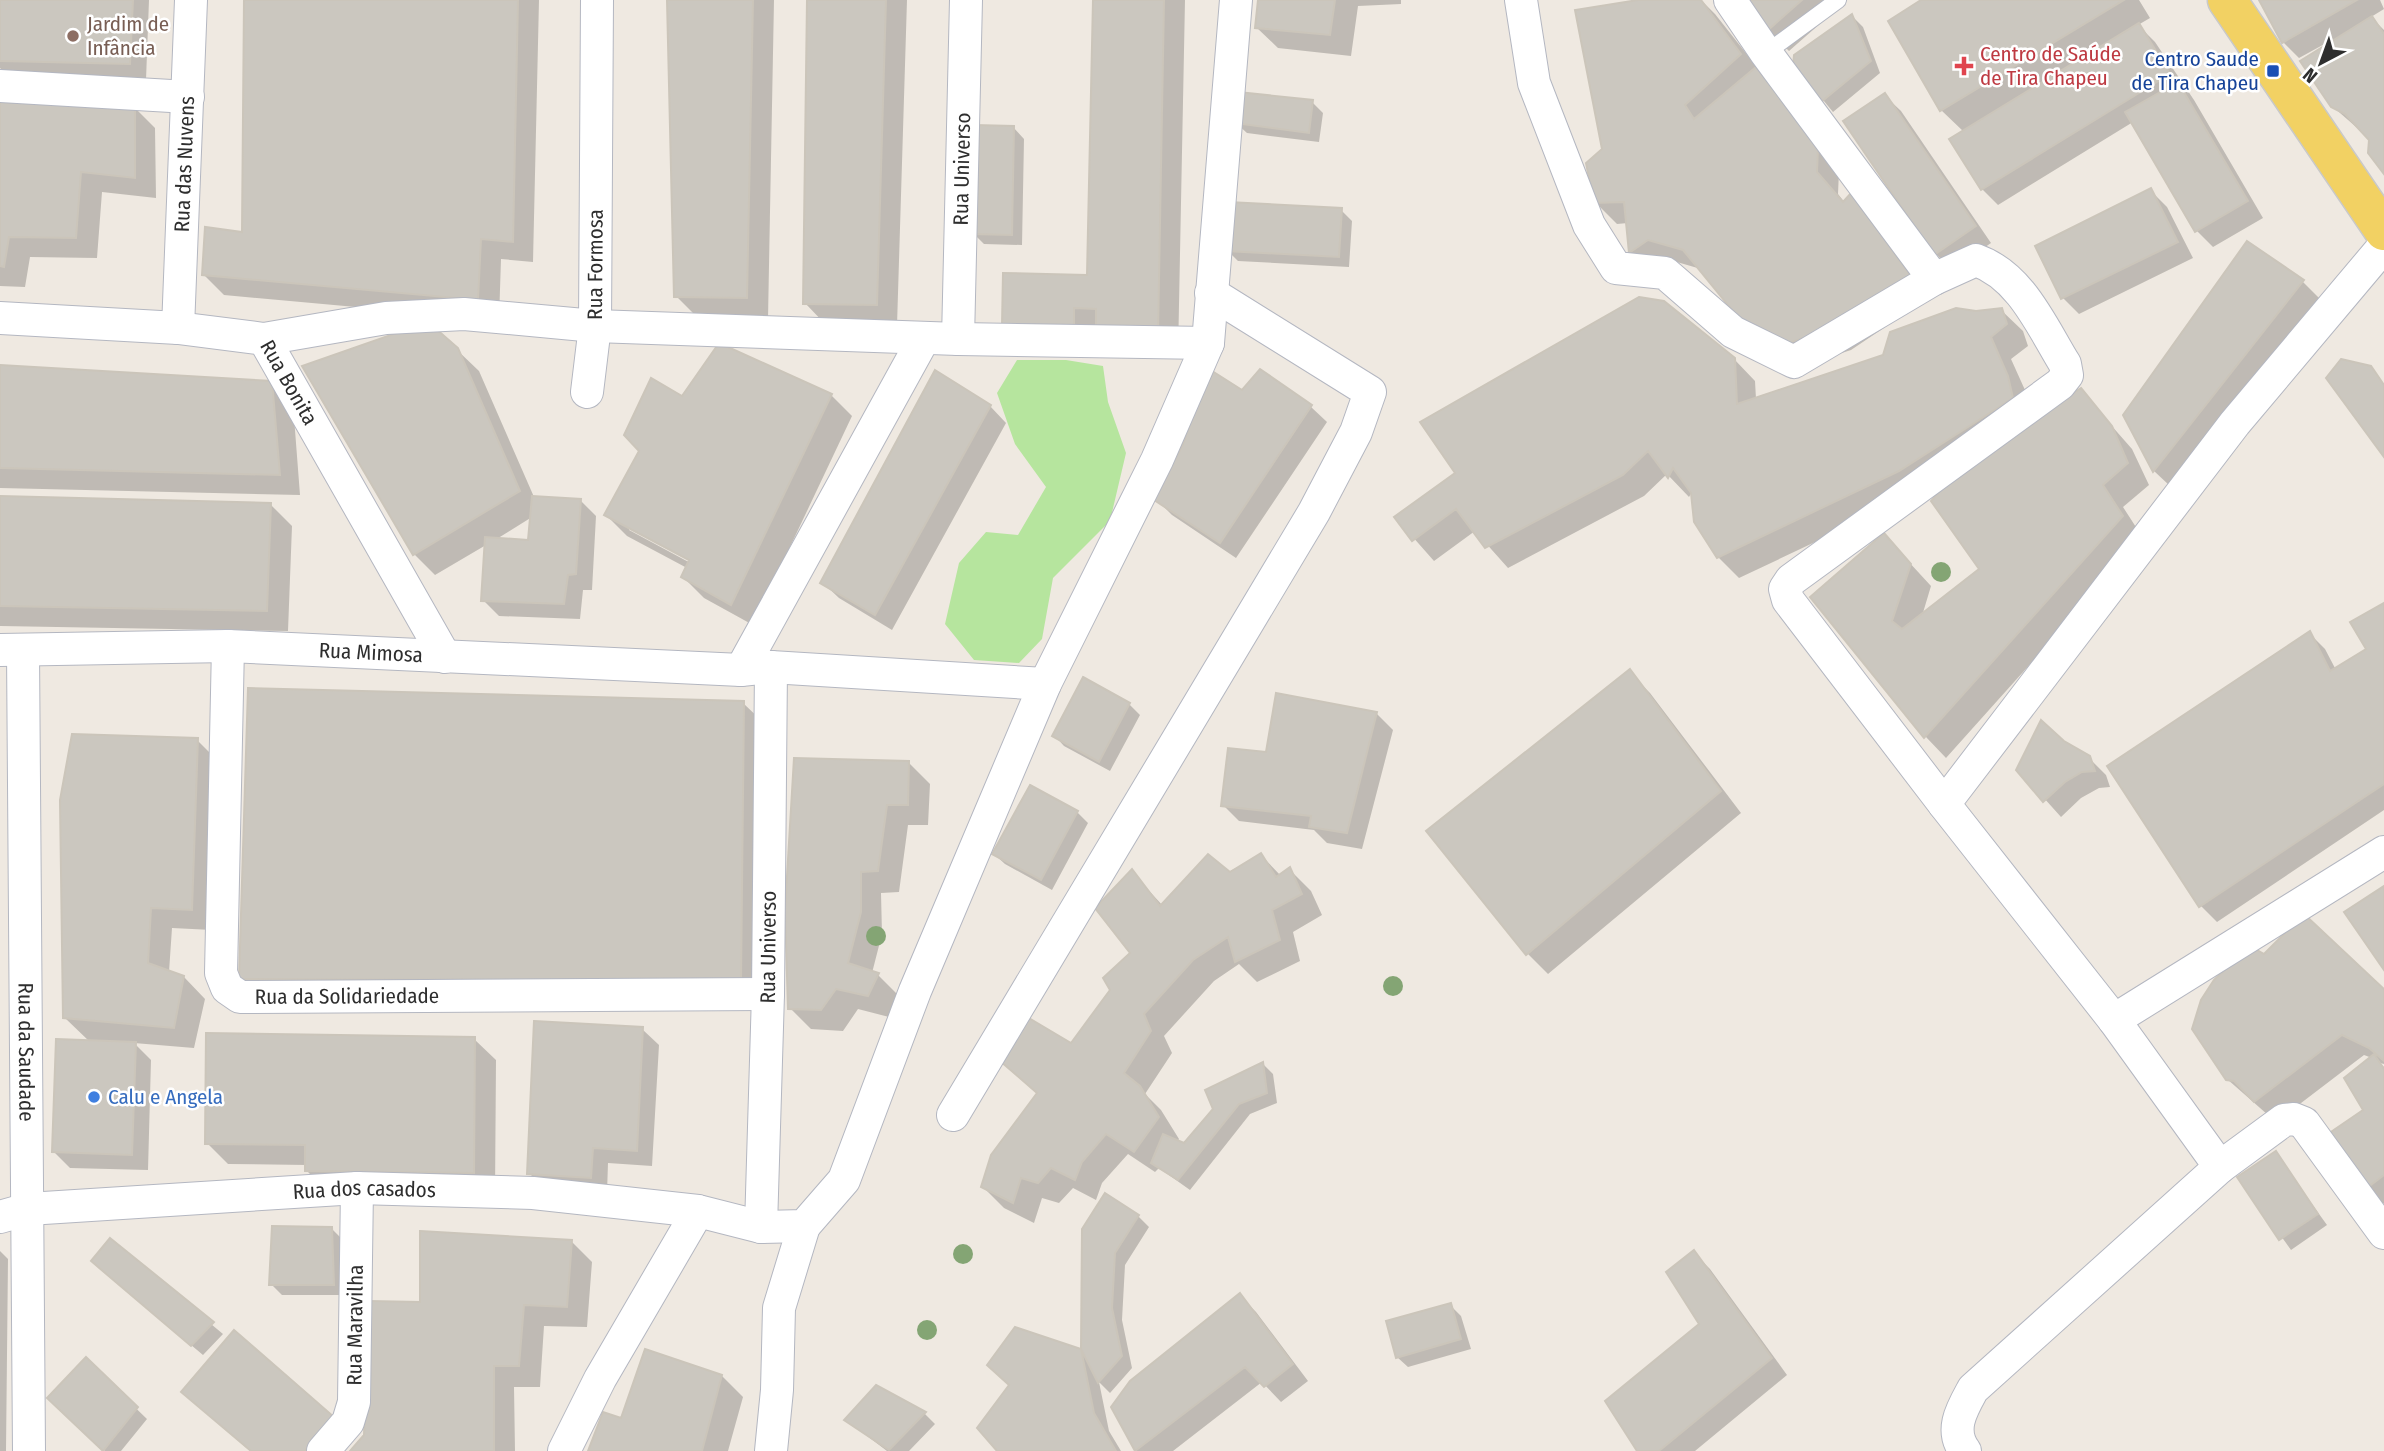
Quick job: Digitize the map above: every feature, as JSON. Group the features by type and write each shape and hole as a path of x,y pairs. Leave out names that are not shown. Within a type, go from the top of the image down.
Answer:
{"main road":[{"path":"2227,0 2384,231"}],"street":[{"name":"Rua das Nuvens","path":"178,328 191,0"},
{"name":"Rua Formosa","path":"597,0 595,326 958,339 1208,343"},
{"name":"Rua Universo","path":"958,339 966,0"},
{"path":"771,1451 777,1391 779,1308 804,1226 844,1180 915,991 1045,684 1157,460 1208,343 1236,0"},
{"path":"1521,0 1534,83 1589,225 1616,268 1665,274 1733,332 1794,362 1934,279 1976,260 1996,267 2015,284 2065,364 2067,375 2060,384 1791,580 1785,589 1788,600 1944,804 2115,1020 2220,1167"},
{"path":"1730,0 1766,53 1934,279"},
{"path":"0,86 188,97"},
{"path":"1944,804 2235,423 2384,246"},
{"path":"953,1115 1314,512 1356,432 1370,392 1212,293"},
{"path":"264,339 386,318 464,314 595,326 587,392"},
{"name":"Rua Bonita","path":"0,318 178,328 264,339 445,657"},
{"name":"Rua Universo","path":"761,1227 768,994 756,668 924,338"},
{"name":"Rua Mimosa","path":"12,650 228,646 756,668 1045,684"},
{"name":"Rua da Solidariedade","path":"228,646 221,973 227,988 240,997 768,994"},
{"name":"Rua da Saudade","path":"12,650 13,916 9,1209 29,1451"},
{"path":"2115,1020 2384,852"},
{"path":"1965,1451 1960,1444 1957,1419 1973,1389 2220,1167 2284,1120 2304,1123 2384,1233"},
{"name":"Rua dos casados","path":"9,1209 357,1188 533,1193 698,1211 761,1227 804,1226"},
{"name":"Rua Maravilha","path":"323,1451 348,1422 354,1402 357,1188"},
{"path":"564,1451 600,1379 698,1211"}],"lane":[{"path":"1766,53 1838,0"}],"green space":[{"path":"1017,360 1066,360 1103,366 1108,402 1126,453 1110,521 1053,578 1042,639 1019,663 974,660 945,624 959,563 986,532 1018,535 1046,487 1015,444 997,393"}],"building":[{"name":"Jardim de Infância","path":"0,0 133,0 130,64 0,61"},
{"path":"244,0 518,0 513,242 481,239 478,300 202,275 205,227 242,232"},
{"path":"667,0 753,0 747,298 674,297"},
{"path":"807,0 886,0 877,305 803,304"},
{"path":"1093,0 1164,0 1158,336 1096,334 1096,309 1074,308 1074,328 1002,326 1003,273 1087,275"},
{"path":"1258,0 1335,0 1330,35 1255,28"},
{"path":"1638,0 1701,0 1741,54 1685,105 1694,119 1756,67 1818,148 1817,172 1843,202 1851,193 1910,275 1830,329 1786,344 1741,321 1683,250 1648,240 1629,253 1624,202 1594,203 1586,163 1602,149 1575,10"},
{"path":"1743,0 1802,0 1767,31"},
{"name":"Centro de Saúde de Tira Chapeu","path":"1921,0 2124,0 1940,111 1888,21"},
{"path":"2259,0 2357,0 2282,43"},
{"path":"1852,14 1871,61 1821,102 1793,67 1794,55"},
{"path":"2372,16 2384,34 2384,174 2368,153 2369,140 2345,114 2331,107 2300,61"},
{"path":"2139,23 2170,74 1981,190 1949,139"},
{"path":"2178,82 2248,201 2195,232 2125,112"},
{"path":"1238,92 1313,100 1309,133 1234,123"},
{"path":"1885,93 1976,226 1934,255 1843,121"},
{"path":"0,102 135,105 135,178 81,172 76,238 9,237 4,267 0,266"},
{"path":"974,125 1014,126 1012,235 972,234"},
{"path":"2151,188 2178,242 2061,299 2035,246"},
{"path":"1228,202 1342,208 1339,257 1226,251"},
{"path":"2247,241 2304,280 2153,472 2123,415"},
{"path":"1639,297 1664,301 1735,358 1737,404 1883,355 1890,332 1956,308 1976,311 2002,308 2007,324 1991,337 2008,376 2013,398 1899,471 1717,558 1694,522 1691,493 1673,468 1668,478 1648,451 1623,475 1485,548 1456,509 1412,541 1394,517 1455,473 1420,422"},
{"path":"435,328 458,348 520,491 413,555 302,366 408,329"},
{"path":"719,343 832,394 731,605 681,577 689,560 604,515 639,451 624,435 651,378 682,396"},
{"path":"2341,359 2371,366 2384,385 2384,457 2326,378"},
{"path":"0,365 272,381 280,475 0,468"},
{"path":"1209,369 1242,390 1260,369 1312,405 1220,543 1154,500 1183,444"},
{"path":"935,370 991,405 875,615 820,583"},
{"path":"2081,388 2112,426 2128,463 2103,485 2123,516 1924,738 1810,597 1884,533 1911,564 1892,621 1902,629 1979,569 1931,501 1966,462"},
{"path":"0,496 271,503 267,611 0,606"},
{"path":"532,496 581,499 576,574 568,575 564,604 481,601 485,537 528,540"},
{"path":"2384,603 2384,784 2199,907 2107,766 2310,631 2330,671 2366,649 2350,622"},
{"path":"1630,669 1721,791 1526,955 1426,831"},
{"path":"1083,677 1130,703 1099,762 1052,736"},
{"path":"248,688 744,701 741,981 239,979"},
{"path":"1276,693 1377,712 1347,833 1309,827 1311,816 1221,806 1228,748 1266,752"},
{"path":"2041,720 2064,741 2090,756 2095,771 2082,772 2065,782 2043,802 2016,770"},
{"path":"72,734 198,738 192,910 151,908 148,963 184,976 174,1028 63,1018 60,800"},
{"path":"794,758 909,761 908,805 887,805 878,871 861,872 861,912 848,963 879,973 868,996 836,989 821,1010 788,1009 785,910"},
{"path":"1030,785 1078,811 1041,880 992,854"},
{"path":"1261,853 1276,877 1290,867 1302,894 1272,910 1280,940 1235,962 1228,937 1193,960 1144,1014 1151,1031 1124,1073 1140,1086 1159,1117 1134,1152 1106,1134 1082,1162 1075,1180 1051,1168 1038,1183 1021,1178 1013,1203 981,1187 991,1155 1037,1093 999,1060 1027,1017 1071,1043 1110,990 1103,978 1130,953 1095,908 1132,869 1160,906 1208,854 1230,872"},
{"path":"2384,886 2384,970 2344,912"},
{"path":"2304,914 2384,989 2384,1061 2369,1048 2342,1035 2254,1102 2234,1081 2226,1080 2192,1029 2201,1000 2214,980 2250,946 2264,954"},
{"path":"534,1021 643,1027 637,1151 593,1148 591,1178 527,1174"},
{"path":"206,1033 475,1037 474,1173 305,1171 305,1145 205,1144"},
{"name":"Calu e Angela","path":"56,1039 136,1042 132,1155 52,1152"},
{"path":"2374,1054 2384,1069 2384,1175 2359,1194 2325,1136 2363,1110 2344,1078"},
{"path":"1263,1062 1267,1093 1239,1104 1178,1180 1151,1163 1163,1134 1184,1143 1213,1109 1205,1090"},
{"path":"2276,1151 2318,1214 2279,1240 2237,1177"},
{"path":"1105,1193 1139,1215 1115,1253 1112,1308 1122,1356 1098,1383 1081,1349 1082,1229"},
{"path":"272,1226 332,1227 334,1285 269,1285"},
{"path":"420,1231 572,1240 567,1307 524,1305 519,1366 494,1366 494,1451 350,1451 364,1435 369,1301 420,1302"},
{"path":"110,1238 214,1322 191,1346 91,1261"},
{"path":"1694,1250 1772,1358 1659,1451 1637,1451 1605,1401 1699,1324 1666,1272"},
{"path":"1240,1293 1293,1364 1264,1387 1245,1367 1135,1451 1111,1407 1130,1381"},
{"path":"1451,1303 1461,1339 1396,1358 1386,1321"},
{"path":"1015,1327 1081,1349 1094,1413 1116,1451 997,1451 977,1428 1009,1385 987,1365"},
{"path":"234,1330 334,1417 305,1451 251,1451 181,1392"},
{"path":"645,1349 722,1375 702,1451 588,1451 603,1412 621,1418"},
{"path":"86,1357 138,1407 103,1451 47,1398"},
{"path":"876,1385 926,1412 889,1450 844,1420"}],"place":[{"name":"Jardim de Infância","path":"73,36"},
{"name":"Centro de Saúde de Tira Chapeu","path":"1964,66"},
{"name":"Centro Saude de Tira Chapeu","path":"2273,71"},
{"name":"Calu e Angela","path":"94,1097"}]}
